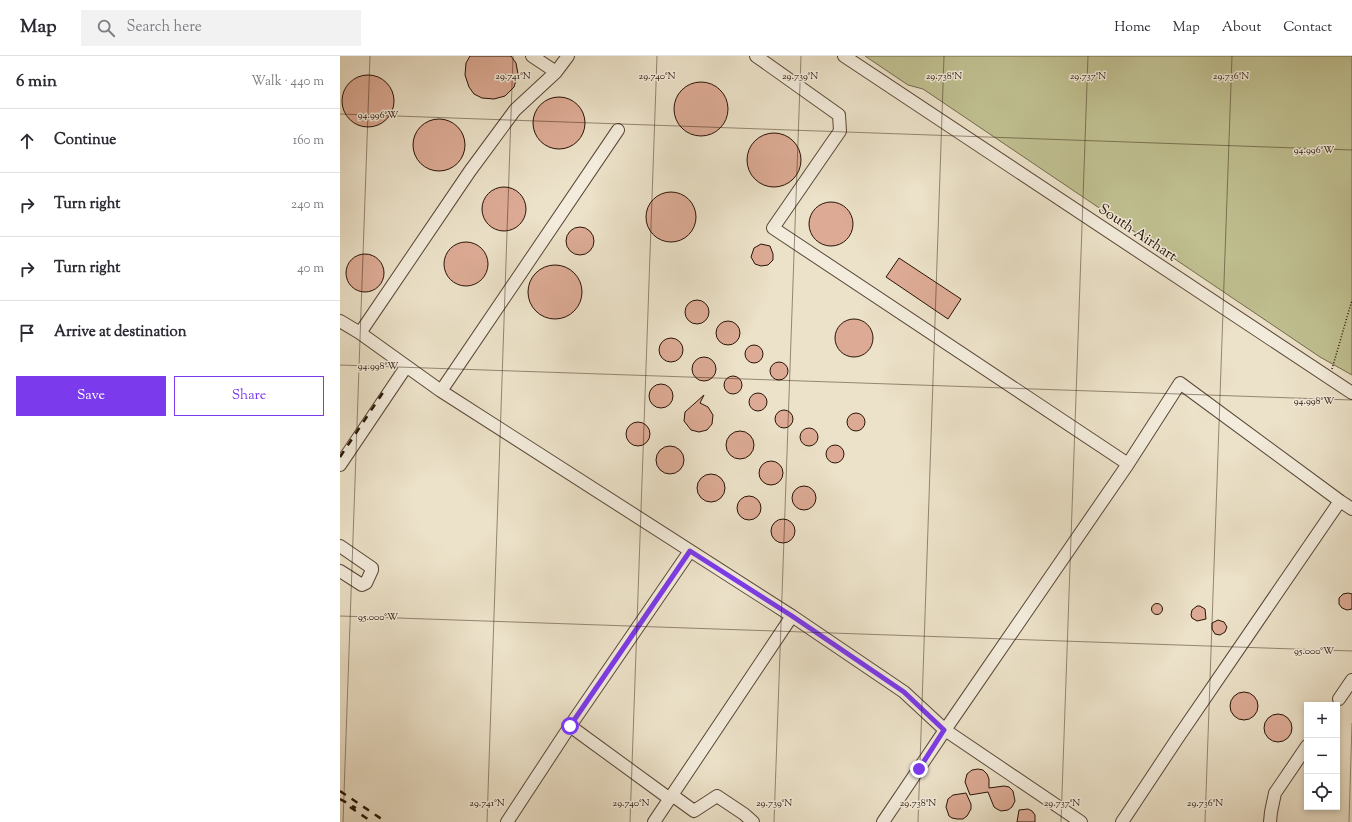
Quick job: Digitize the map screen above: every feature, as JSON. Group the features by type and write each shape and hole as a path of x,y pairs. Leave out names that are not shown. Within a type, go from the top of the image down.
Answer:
{"street":[{"path":"532,56 556,72"},
{"path":"360,333 470,171 515,110 556,72 568,56"},
{"path":"756,56 839,115 840,131 773,228 1128,464"},
{"name":"South Airhart","path":"844,56 1352,393"},
{"path":"441,391 618,130"},
{"path":"340,321 360,333 441,391 792,616 904,692 944,730 1081,822"},
{"path":"340,465 406,367"},
{"path":"883,822 944,730 1128,464 1180,383 1352,509"},
{"path":"1122,822 1340,501"},
{"path":"340,546 372,568 371,574 366,583 362,585 340,571"},
{"path":"507,822 570,726 690,551"},
{"path":"654,822 792,616"},
{"path":"1337,702 1352,680"},
{"path":"1337,702 1352,700"},
{"path":"570,726 671,797 694,811 717,796 752,822"},
{"path":"1270,822 1275,793 1304,750"}],"path":[{"path":"1332,369 1352,300"}],"green space":[{"path":"865,56 1352,56 1352,375 1320,357 923,89 908,85"}],"building":[{"path":"470,56 511,56 516,63 518,74 514,87 505,96 494,99 482,98 474,94 469,87 465,75 466,63"},
{"path":"363,75 373,75 383,79 390,86 394,96 394,106 390,116 383,123 373,127 363,127 353,123 346,116 342,106 342,96 346,86 353,79"},
{"path":"696,82 706,82 716,86 724,94 728,104 728,114 724,124 716,132 706,136 696,136 686,132 678,124 674,114 674,104 678,94 686,86"},
{"path":"554,97 564,97 574,101 581,108 585,118 585,128 581,138 574,145 564,149 554,149 544,145 537,138 533,128 533,118 537,108 544,101"},
{"path":"434,119 444,119 454,123 461,130 465,140 465,150 461,160 454,167 444,171 434,171 424,167 417,160 413,150 413,140 417,130 424,123"},
{"path":"774,133 784,135 793,141 799,150 801,160 799,170 793,179 784,185 774,187 764,185 755,179 749,170 747,160 749,150 755,141 764,135"},
{"path":"508,187 513,188 520,193 525,200 525,218 520,225 513,230 500,231 495,230 488,225 483,218 482,205 483,200 488,193 495,188"},
{"path":"671,192 680,194 691,203 696,217 694,226 685,237 671,242 662,240 651,231 646,217 648,208 657,197"},
{"path":"827,202 835,202 840,203 847,208 852,215 852,233 847,240 840,245 827,246 819,243 812,236 809,228 809,220 812,212 819,205"},
{"path":"580,227 590,231 594,241 590,251 580,255 570,251 566,241 570,231"},
{"path":"470,242 475,243 482,248 487,255 487,273 482,280 475,285 462,286 457,285 450,280 445,273 444,260 445,255 450,248 457,243"},
{"path":"761,244 770,246 773,254 773,260 768,265 761,266 755,264 751,257 754,248"},
{"path":"365,254 375,257 381,263 384,273 381,283 375,289 365,292 355,289 349,283 346,273 349,263 355,257"},
{"path":"899,258 961,299 948,319 886,277"},
{"path":"550,265 560,265 570,269 578,277 582,287 582,297 578,307 570,315 560,319 550,319 540,315 532,307 528,297 528,287 532,277 540,269"},
{"path":"697,300 702,301 708,307 708,317 702,323 697,324 692,323 686,317 685,312 686,307 692,301"},
{"path":"850,319 858,319 868,324 872,331 872,345 868,352 858,357 850,357 840,352 838,349 835,342 835,334 840,324 843,322"},
{"path":"728,321 733,322 739,328 739,338 733,344 728,345 723,344 717,338 716,333 717,328 723,322"},
{"path":"671,338 676,339 682,345 682,355 676,361 671,362 666,361 660,355 659,350 660,345 666,339"},
{"path":"754,345 760,348 763,354 760,360 754,363 748,360 745,354 748,348"},
{"path":"704,357 709,358 715,364 715,374 709,380 704,381 699,380 693,374 692,369 693,364 699,358"},
{"path":"779,362 785,365 788,371 785,377 779,380 773,377 770,371 773,365"},
{"path":"733,376 739,379 742,385 739,391 733,394 727,391 724,385 727,379"},
{"path":"661,384 666,385 672,391 672,401 666,407 661,408 656,407 650,401 649,396 650,391 656,385"},
{"path":"758,393 764,396 767,402 764,408 758,411 752,408 749,402 752,396"},
{"path":"704,395 700,403 708,407 713,415 712,424 707,430 699,432 691,430 684,421 685,412"},
{"path":"784,410 790,413 793,419 790,425 784,428 778,425 775,419 778,413"},
{"path":"856,413 862,416 865,422 862,428 856,431 850,428 847,422 850,416"},
{"path":"638,422 643,423 649,429 649,439 643,445 638,446 633,445 627,439 626,434 627,429 633,423"},
{"path":"809,428 815,431 818,437 815,443 809,446 803,443 800,437 803,431"},
{"path":"740,431 750,435 754,445 750,455 740,459 730,455 726,445 730,435"},
{"path":"835,445 841,448 844,454 841,460 835,463 829,460 826,454 829,448"},
{"path":"670,446 680,450 684,460 680,470 670,474 660,470 656,460 660,450"},
{"path":"771,461 776,462 782,468 782,478 776,484 771,485 766,484 760,478 759,473 760,468 766,462"},
{"path":"711,474 721,478 725,488 721,498 711,502 701,498 697,488 701,478"},
{"path":"804,486 809,487 815,493 815,503 809,509 804,510 799,509 793,503 792,498 793,493 799,487"},
{"path":"749,496 754,497 760,503 760,513 754,519 749,520 744,519 738,513 737,508 738,503 744,497"},
{"path":"783,519 788,520 794,526 794,536 788,542 783,543 778,542 772,536 771,531 772,526 778,520"},
{"path":"1343,594 1352,594 1352,609 1347,610 1342,608 1339,604 1339,598"},
{"path":"1155,604 1159,604 1161,605 1161,613 1155,614 1152,611 1152,607"},
{"path":"1197,606 1205,609 1206,619 1197,621 1192,618 1192,610"},
{"path":"1218,620 1224,622 1227,627 1225,632 1220,635 1215,634 1212,629 1212,623"},
{"path":"1244,692 1254,696 1258,706 1254,716 1244,720 1234,716 1230,706 1234,696"},
{"path":"1278,714 1288,718 1292,728 1288,738 1278,742 1268,738 1264,728 1268,718"},
{"path":"972,770 983,770 987,774 989,779 989,788 1004,786 1009,787 1013,791 1015,801 1012,807 1008,810 1001,811 997,809 994,807 988,792 970,795 965,782 967,774"},
{"path":"966,793 971,804 971,809 967,816 963,819 952,818 949,816 946,807 948,799 953,795"},
{"path":"1028,809 1035,815 1035,822 1017,822 1019,810"}],"railway":[{"path":"340,457 384,391"},
{"path":"340,791 386,822"},
{"path":"340,799 356,808"},
{"path":"350,807 372,822"}],"route":[{"path":"570,726 658,600 690,551 792,616 904,692 944,730 919,769"}]}
